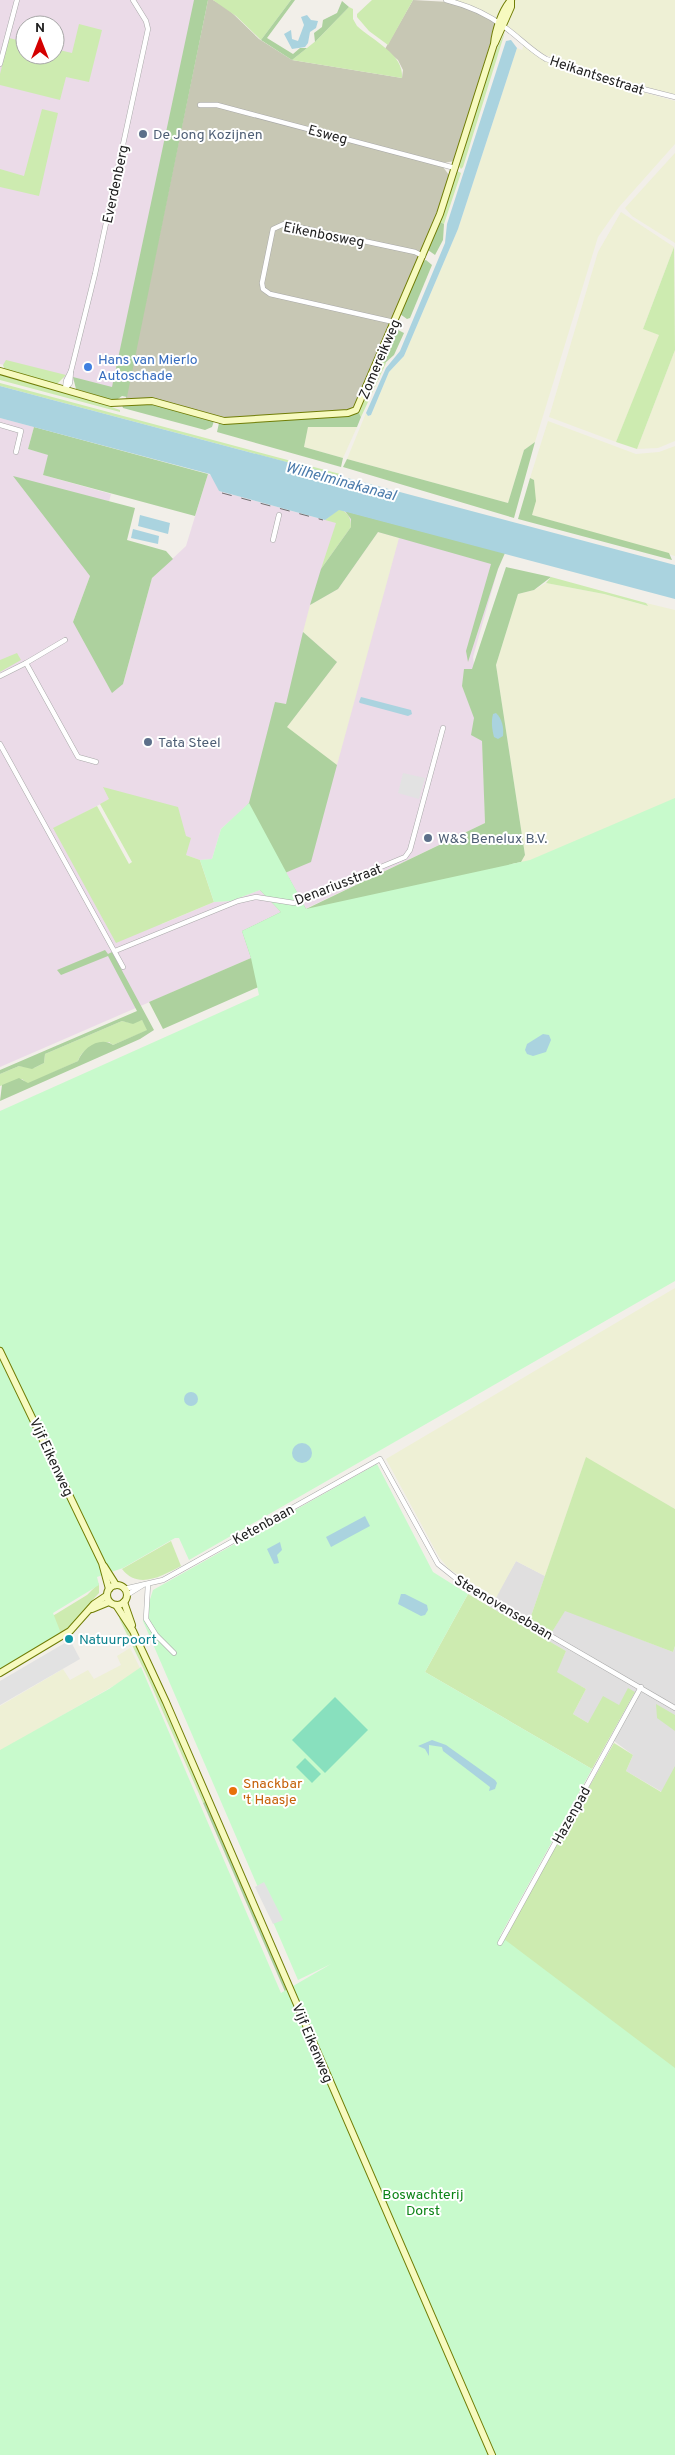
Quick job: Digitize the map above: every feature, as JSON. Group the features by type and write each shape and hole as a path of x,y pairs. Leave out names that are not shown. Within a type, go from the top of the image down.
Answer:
{"main road":[{"name":"Zomereikweg","path":"65,389 118,404 152,401 224,421 353,412 358,408 423,256 455,168 494,44 502,25 506,5 511,0"},
{"path":"0,372 65,389"},
{"name":"Vijf Eikenweg","path":"0,1351 102,1563 116,1585"},
{"name":"Vijf Eikenweg","path":"102,1563 108,1596"},
{"path":"0,1673 70,1631 91,1609 108,1596 116,1585 125,1592 124,1602 116,1605 108,1596"},
{"name":"Vijf Eikenweg","path":"124,1602 133,1631 170,1711 492,2455"},
{"name":"Vijf Eikenweg","path":"116,1605 133,1631"}],"street":[{"path":"0,64 17,0"},
{"name":"Everdenberg","path":"65,389 96,274 148,29 146,20 133,0"},
{"name":"Heikantsestraat","path":"446,0 463,4 502,25 535,53 546,59 635,88 675,98"},
{"name":"Esweg","path":"200,105 217,104 455,168"},
{"name":"Eikenbosweg","path":"394,322 270,294 263,289 262,283 273,229 284,224 414,252 423,256"},
{"path":"0,425 22,431 16,452"},
{"path":"273,540 279,515"},
{"path":"0,676 66,640"},
{"path":"26,663 78,757 96,762"},
{"name":"Denariusstraat","path":"116,951 251,897 294,903 405,858 410,850 443,728"},
{"path":"0,744 110,946 116,951 123,967"},
{"name":"Ketenbaan","path":"125,1592 164,1580 380,1458"},
{"name":"Steenovensebaan","path":"380,1458 432,1554 446,1572 468,1588 675,1708"},
{"path":"146,1584 146,1620 156,1635 174,1653"},
{"name":"Hazenpad","path":"500,1943 641,1687"}],"shaded area":[{"path":"0,0 198,0 116,391 0,364"},
{"path":"208,0 213,0 227,8 259,39 292,60 402,78 403,70 398,60 385,49 413,0 449,2 482,14 494,21 496,25 454,161 444,163 443,167 449,175 434,223 356,407 352,410 229,419 144,398 125,402"},
{"path":"452,0 507,0 501,15 497,18 467,4"},
{"path":"515,0 675,0 675,95 609,77 542,54 506,25"},
{"path":"524,45 551,64 570,72 675,101 675,144 619,207 598,237 535,442 524,450 508,503 347,459 366,413 368,416 371,415 389,372 404,356 458,229 517,48 522,50"},
{"path":"675,153 675,243 632,216 625,208"},
{"path":"621,212 674,247 643,329 660,335 616,442 549,417 598,252"},
{"path":"675,350 675,441 658,448 637,449"},
{"path":"0,418 34,427 28,449 49,455 43,475 111,494 90,576 73,622 123,684 152,578 186,546 208,474 212,476 219,491 325,520 339,510 502,555 473,657 482,723 485,823 305,909 249,804 221,829 212,859 200,860 186,855 186,836 104,787 110,799 53,829 162,924 214,902 231,901 260,890 281,912 251,958 0,1067"},
{"path":"548,421 636,454 659,452 675,446 675,556 532,515 534,480 530,478"},
{"path":"308,427 357,427 343,458 304,447"},
{"path":"378,532 399,538 337,765 286,728 337,662 303,632 310,605 338,589"},
{"path":"546,583 604,594 647,606 646,603 675,610 675,799 518,867 525,855 496,665 518,594 534,590"},
{"path":"403,773 425,778 419,799 398,793"},
{"path":"675,1288 675,1509 586,1458 545,1576 516,1561 496,1598 449,1569 439,1557 386,1459"},
{"path":"516,1561 545,1576 530,1619 552,1632 565,1610 673,1652 675,1646 675,1772 662,1792 626,1771 633,1755 610,1738 635,1692 619,1705 588,1723 573,1714 586,1689 556,1672 566,1651 490,1607"},
{"path":"70,1640 80,1659 0,1705 0,1681"},
{"path":"130,1648 141,1670 0,1751 0,1706 63,1669 70,1680 88,1670 94,1679 121,1665 117,1656"},
{"path":"264,1882 283,1920 273,1924 255,1887"}],"green space":[{"path":"194,0 208,0 127,397 122,396 115,401 76,389 73,377 112,387"},
{"path":"213,0 291,0 261,40 236,16"},
{"path":"291,0 295,0 267,38 293,54 300,48 307,48 292,60 261,40"},
{"path":"372,0 413,0 388,45 369,31 357,17 357,14"},
{"path":"342,1 349,7 315,42 314,33 322,27 323,20 337,13"},
{"path":"349,7 353,9 353,19 357,26 393,55 401,69 402,78 292,60 317,40"},
{"path":"79,24 102,30 89,82 66,77 60,100 0,85 0,74 9,38 15,40 15,65 65,65 65,51 72,53"},
{"path":"505,32 461,169 459,166 493,57"},
{"path":"42,109 58,113 39,196 0,187 0,169 24,176"},
{"path":"457,171 461,173 444,224 440,222"},
{"path":"440,222 444,224 443,240 435,255 428,250"},
{"path":"674,247 675,350 637,449 616,442 659,335 643,329"},
{"path":"426,260 432,265 410,318 407,319 400,314 423,261"},
{"path":"396,329 404,333 394,355 385,363 381,360"},
{"path":"6,360 66,375 57,384 5,371 3,365"},
{"path":"381,360 386,363 361,417 358,411"},
{"path":"0,374 74,394 120,410 120,412 0,380"},
{"path":"0,383 340,474 339,476 0,386"},
{"path":"149,403 214,421 212,427 205,430 123,408 122,405"},
{"path":"358,411 361,417 357,427 308,427 304,447 343,458 341,467 217,432 219,423 349,416"},
{"path":"34,427 208,474 195,516 43,475 48,455 28,449"},
{"path":"535,442 514,518 343,467 347,459 508,503 524,450"},
{"path":"13,476 135,508 127,540 166,551 173,559 152,578 123,684 112,693 73,622 90,576"},
{"path":"530,478 534,480 536,501 532,515 669,553 672,560 518,519"},
{"path":"339,509 348,516 351,527 321,569 336,523 325,520"},
{"path":"345,511 505,553 468,662 466,651 491,564 378,532 338,589 310,605 321,569 351,527 351,519"},
{"path":"506,567 551,577 534,590 518,594 496,665 525,855 521,862 512,864 513,875 163,1029 149,1002 251,958 242,931 281,912 260,890 289,878 306,909 485,823 482,741 471,735 474,718 462,686 464,669 472,669"},
{"path":"551,577 646,603 648,606 604,594 546,583"},
{"path":"303,632 337,662 287,727 337,765 311,862 273,878 245,808 249,803 275,702 286,704"},
{"path":"17,653 21,660 0,672 0,660"},
{"path":"103,787 178,807 186,836 191,838 186,855 200,860 214,902 116,943 53,828 97,806 129,864 132,862 100,804 109,799"},
{"path":"675,798 675,1281 189,1560 179,1538 175,1538 123,1568 97,1577 99,1585 53,1613 62,1636 0,1676 0,1111 259,995 251,958 242,931 281,912 260,890 231,901 214,902 200,860 212,859 221,829 249,803 306,909 530,860"},
{"path":"105,950 108,954 112,952 154,1030 140,1039 0,1101 2,1085 19,1078 28,1083 78,1061 80,1056 92,1045 103,1042 113,1045 147,1030 142,1020 133,1024 122,1021 45,1054 44,1063 32,1069 19,1066 0,1074 0,1070 137,1011 108,956 61,975 57,970"},
{"path":"142,1020 148,1030 113,1045 109,1042 90,1047 80,1056 78,1061 28,1084 22,1079 0,1086 0,1074 19,1066 34,1068 44,1063 45,1054 122,1021 131,1023"},
{"path":"586,1457 675,1509 675,1646 673,1652 565,1611 552,1632 530,1619"},
{"name":"Boswachterij Dorst","path":"377,1464 433,1572 468,1594 425,1672 592,1769 500,1936 675,2068 675,2455 0,2455 0,1750 109,1689 141,1667 281,1993 331,1964 298,1980 143,1621 153,1590"},
{"path":"171,1541 181,1566 158,1577 143,1580 135,1579 122,1569"},
{"path":"99,1583 99,1593 81,1618 69,1629 53,1638 51,1617 87,1595"},
{"path":"468,1594 566,1651 557,1672 586,1689 573,1714 588,1723 603,1696 619,1705 628,1688 635,1692 592,1769 425,1672"},
{"path":"122,1617 154,1682 206,1801 203,1803 148,1678 119,1618"},
{"path":"335,1697 368,1730 325,1773 292,1740"},
{"path":"656,1704 675,1715 675,1731 657,1718"},
{"path":"614,1743 633,1755 626,1771 661,1792 675,1766 675,2072 503,1939"},
{"path":"305,1758 321,1774 312,1783 296,1767"},
{"path":"206,1801 322,2068 336,2109 203,1803"}],"water":[{"path":"307,15 311,20 318,21 316,28 310,32 308,43 305,47 292,49 284,34 291,30 292,39 298,41 304,25 301,17"},
{"path":"511,40 517,48 458,229 404,356 389,372 371,415 368,416 366,413 386,368 400,351 445,243 447,224 506,41"},
{"name":"Wilhelminakanaal","path":"0,386 675,565 675,599 339,510 325,520 219,491 210,474 0,418"},
{"path":"140,515 170,523 168,534 138,526"},
{"path":"133,529 159,536 158,544 131,538"},
{"path":"361,697 411,710 412,714 408,716 360,703"},
{"path":"496,713 503,729 503,736 498,739 494,737 492,726 493,714"},
{"path":"543,1034 549,1035 551,1040 546,1052 533,1056 527,1054 525,1050 527,1044"},
{"path":"188,1392 194,1392 198,1399 194,1406 188,1406 184,1402 184,1396"},
{"path":"298,1443 306,1443 312,1449 312,1457 306,1463 298,1463 292,1457 292,1449"},
{"path":"365,1516 370,1526 331,1547 326,1537"},
{"path":"280,1542 282,1550 277,1555 279,1563 274,1564 267,1549"},
{"path":"401,1594 405,1594 427,1605 428,1610 425,1615 421,1616 398,1604"},
{"path":"432,1740 446,1745 495,1780 497,1783 495,1789 489,1791 490,1787 443,1751 442,1747 429,1745 429,1756 425,1749 418,1746"}],"railway":[{"path":"222,493 323,520"}],"place":[{"name":"De Jong Kozijnen","path":"143,134"},
{"name":"Hans van Mierlo Autoschade","path":"88,367"},
{"name":"Tata Steel","path":"148,742"},
{"name":"W&S Benelux B.V.","path":"428,838"},
{"name":"Natuurpoort","path":"69,1639"},
{"name":"Snackbar 't Haasje","path":"233,1791"}]}
